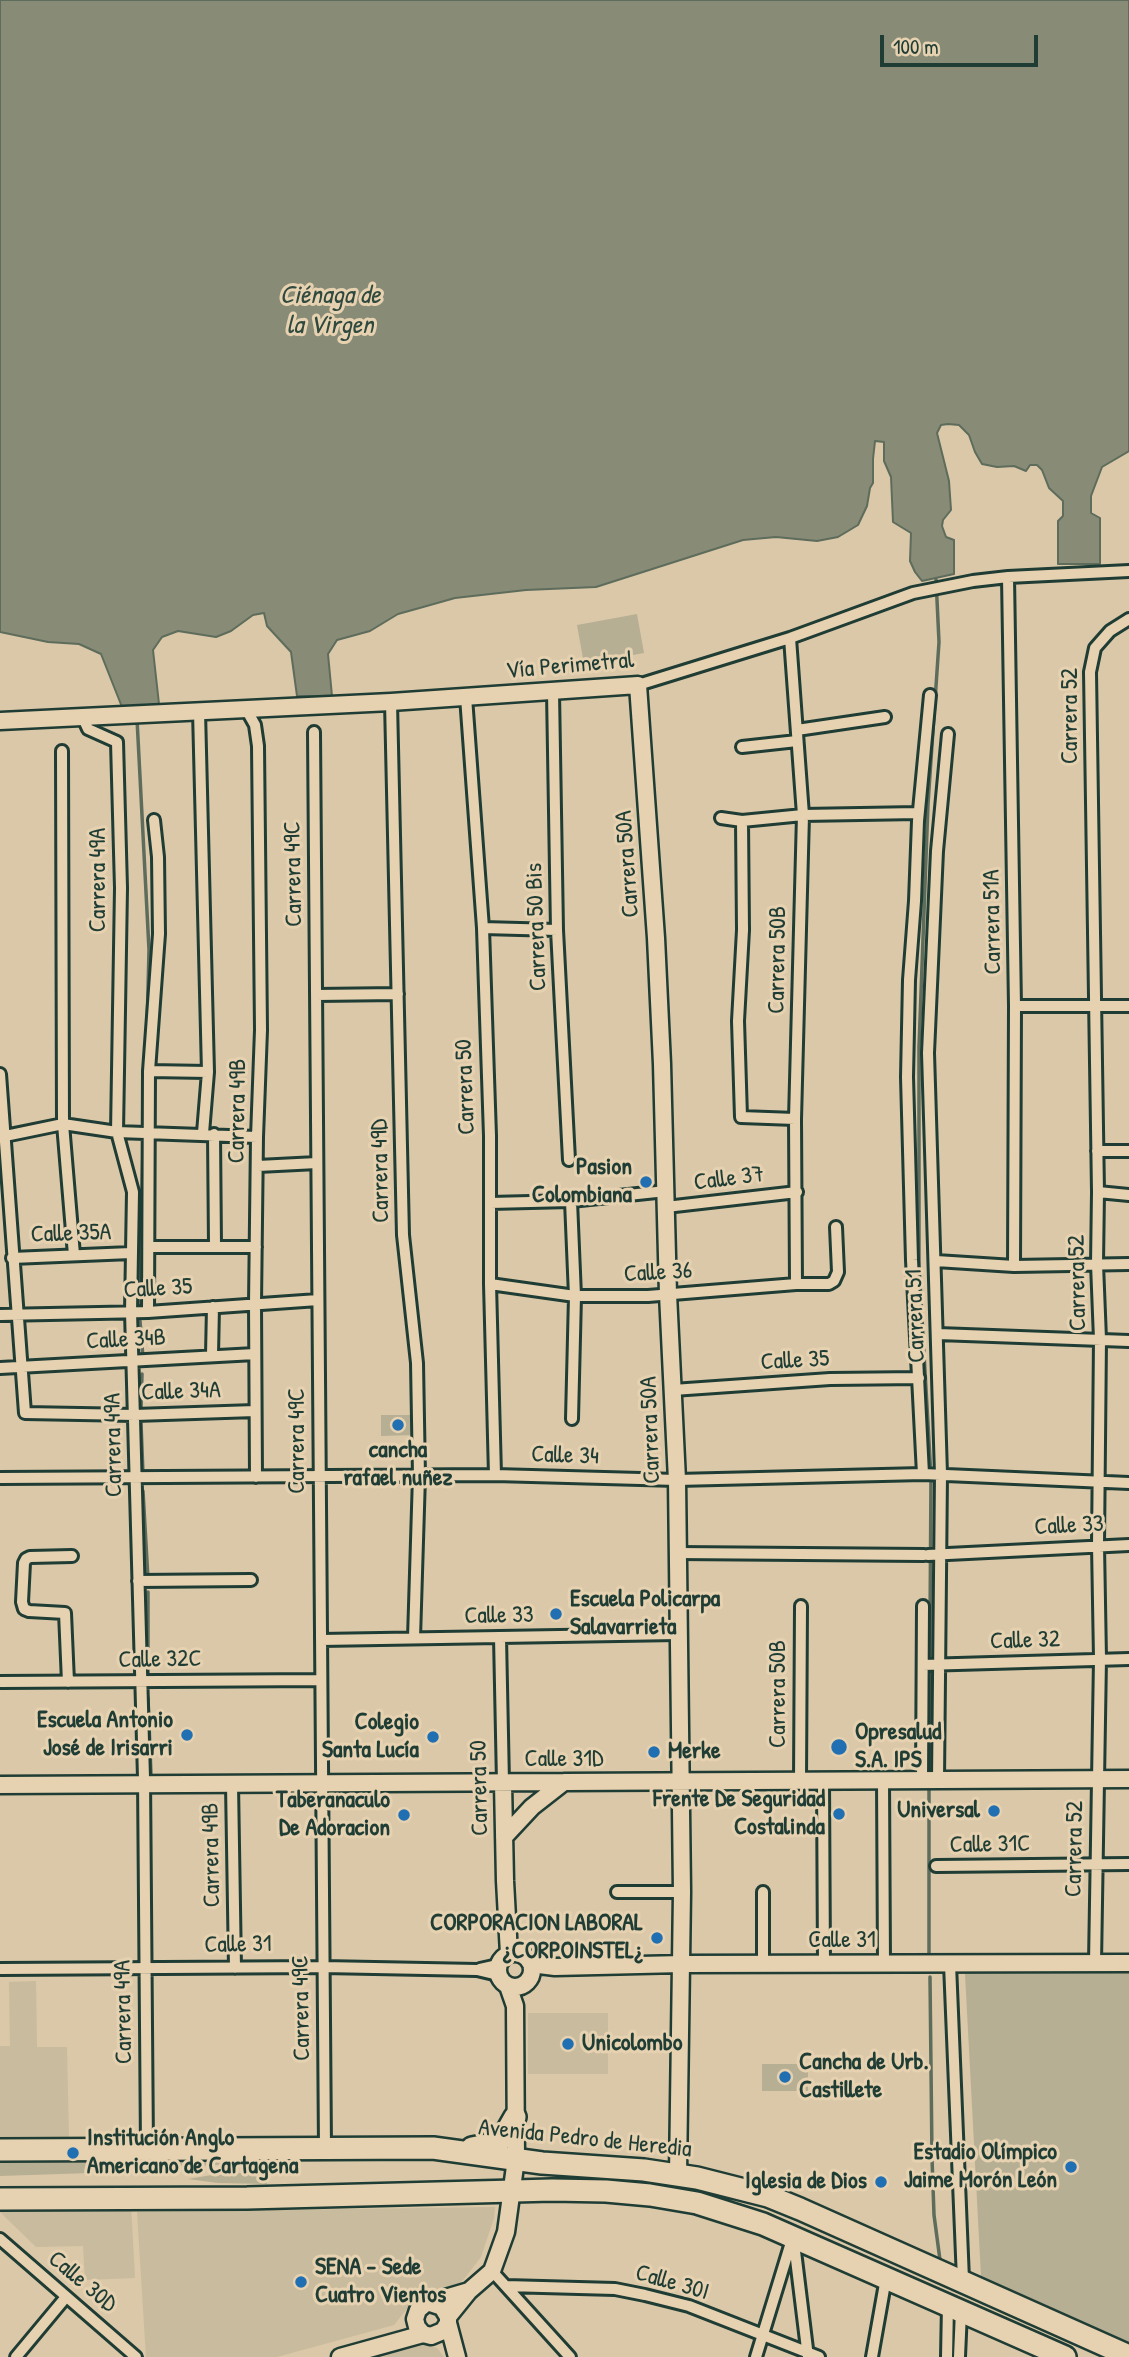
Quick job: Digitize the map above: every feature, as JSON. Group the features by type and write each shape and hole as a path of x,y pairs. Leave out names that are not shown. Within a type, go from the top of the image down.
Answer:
{"highway":[{"path":"443,2149 492,2144 507,2134 515,2118"},
{"name":"Avenida Pedro de Heredia","path":"0,2150 443,2149 516,2159 678,2174 768,2196 963,2280 1129,2356"},
{"name":"Avenida Pedro de Heredia","path":"0,2199 260,2198 512,2191 606,2191 669,2197 716,2209 793,2236 1065,2357"}],"street":[{"name":"Vía Perimetral","path":"0,721 391,702 638,685 790,638 913,593 1008,577 1129,571"},
{"name":"Carrera 51A","path":"1008,577 1015,1006 1014,1266"},
{"name":"Carrera 52","path":"1095,1963 1100,1659 1100,1339 1090,672 1095,648 1110,631 1129,619"},
{"name":"Carrera 50B","path":"790,638 803,815 795,1119 796,1284"},
{"name":"Carrera 50A","path":"638,685 657,950 677,1480 682,1782 678,2174"},
{"name":"Carrera 50 Bis","path":"553,692 557,930 569,1160"},
{"path":"930,695 918,813 907,1077 912,1260 919,1341 919,1378 932,1474"},
{"name":"Carrera 50","path":"466,697 483,928 495,1475"},
{"name":"Carrera 49D","path":"391,702 403,1235 417,1363 419,1476 414,1638"},
{"name":"Carrera 49B","path":"246,709 255,725 258,746 261,1030 255,1304 256,1477"},
{"path":"199,711 209,1134 215,1246"},
{"path":"742,747 885,717"},
{"name":"Carrera 49A","path":"83,718 88,729 117,742 121,888 117,1132 133,1192 131,1312 144,1785 147,2149"},
{"name":"Carrera 49C","path":"314,732 325,2148"},
{"name":"Carrera 51","path":"930,1780 936,1261 928,1053 937,851 948,734"},
{"path":"62,751 63,1124 74,1255"},
{"path":"721,818 742,821 803,815 918,813"},
{"path":"148,1312 149,1071 159,934 158,858 154,820"},
{"path":"742,821 743,930 738,1021 741,1117 795,1119"},
{"path":"483,928 557,930"},
{"path":"316,995 398,994"},
{"path":"1015,1006 1129,1006"},
{"path":"149,1071 208,1072"},
{"path":"0,1074 2,1136 21,1366"},
{"path":"2,1136 63,1124 117,1132 257,1137"},
{"path":"1097,1151 1129,1151"},
{"path":"258,1166 317,1163"},
{"name":"Calle 37","path":"490,1203 666,1199 797,1192"},
{"path":"1098,1192 1129,1195"},
{"path":"571,1201 575,1296 572,1419"},
{"name":"Calle 36","path":"490,1284 575,1296 668,1294 828,1284 834,1281 838,1272 836,1227"},
{"path":"150,1247 256,1247"},
{"name":"Calle 35A","path":"12,1258 131,1253"},
{"path":"936,1261 1014,1266 1129,1264"},
{"name":"Calle 35","path":"0,1315 148,1312 318,1300"},
{"path":"212,1354 213,1307"},
{"path":"919,1341 936,1337 1129,1341"},
{"name":"Calle 34B","path":"0,1368 132,1362 212,1354 255,1354"},
{"name":"Calle 34A","path":"21,1366 24,1413 135,1415 255,1411"},
{"name":"Calle 35","path":"673,1390 830,1379 919,1378"},
{"name":"Calle 34","path":"0,1478 495,1475 677,1480 932,1474 1129,1483"},
{"name":"Calle 33","path":"677,1553 933,1555 1129,1545"},
{"path":"68,1682 65,1614 29,1611 24,1609 22,1602 26,1559 72,1556"},
{"path":"138,1581 251,1580"},
{"name":"Carrera 50B","path":"800,1781 801,1606"},
{"name":"Carrera 51","path":"923,1606 931,1665 930,1780"},
{"name":"Calle 33","path":"321,1640 678,1634"},
{"name":"Carrera 50","path":"500,1637 505,1881 514,1966"},
{"name":"Calle 32","path":"931,1665 1129,1659"},
{"name":"Calle 32C","path":"0,1682 321,1679"},
{"name":"Calle 31D","path":"0,1785 1129,1779"},
{"path":"883,1780 884,1964"},
{"path":"823,1781 824,1964"},
{"path":"504,1837 532,1807 564,1782"},
{"name":"Carrera 49B","path":"232,1784 235,1968"},
{"name":"Calle 31C","path":"936,1866 1129,1864"},
{"path":"617,1892 682,1892"},
{"path":"763,1892 763,1964"},
{"name":"Calle 31","path":"0,1969 323,1967 477,1970 514,1966 682,1964 1129,1963"},
{"path":"950,1964 963,2280"},
{"path":"340,2357 388,2342 443,2331 469,2291 492,2271 506,2232 516,2159 514,1966"},
{"path":"757,2357 793,2236"},
{"path":"793,2236 808,2355"},
{"name":"Calle 30D","path":"0,2239 136,2357"},
{"path":"492,2271 570,2357"},
{"path":"872,2357 886,2278"},
{"name":"Calle 30I","path":"506,2286 615,2289 689,2306 808,2355 819,2357"},
{"path":"388,2342 415,2319 421,2306 469,2291"},
{"path":"16,2357 66,2297"},
{"path":"430,2303 440,2305 448,2320 456,2357"},
{"path":"947,2357 954,2308"},
{"path":"954,2308 959,2357"},
{"path":"415,2319 417,2327 456,2357"}],"shaded area":[{"path":"637,614 644,653 584,664 577,625"},
{"name":"cancha rafael nuñez","path":"381,1415 414,1415 414,1435 381,1436"},
{"path":"969,1968 1129,1968 1129,2342 981,2276 965,1974"},
{"path":"36,1981 37,2047 67,2047 69,2138 0,2139 0,2046 10,2046 9,1982"},
{"name":"Unicolombo","path":"528,2013 608,2013 608,2074 528,2074"},
{"name":"Cancha de Urb. Castillete","path":"762,2064 808,2064 808,2091 762,2091"},
{"path":"440,2154 440,2160 253,2162 121,2172 0,2176 0,2157"},
{"path":"267,2172 267,2184 188,2179 218,2174"},
{"path":"131,2205 135,2278 85,2280 83,2246 36,2247 0,2212 0,2206"},
{"name":"SENA - Sede Cuatro Vientos","path":"495,2207 481,2257 464,2279 458,2285 418,2295 394,2325 277,2357 146,2357 137,2212"},
{"path":"421,2344 437,2348 444,2357 372,2357 409,2345"}],"water":[{"name":"Ciénaga de la Virgen","path":"0,0 1129,0 1129,451 1102,467 1091,496 1091,513 1100,518 1100,564 1058,564 1058,521 1063,516 1063,501 1049,488 1042,470 1037,465 1030,465 1026,471 1014,466 982,464 969,435 959,425 941,425 937,433 949,481 951,510 942,526 946,537 954,540 954,574 922,581 915,572 910,561 911,533 893,522 891,477 884,461 884,442 875,441 873,483 867,506 858,525 838,537 817,541 776,537 743,540 596,587 526,590 455,598 398,614 370,631 337,640 328,654 332,696 297,696 291,652 267,626 264,613 253,615 231,631 216,637 178,631 162,637 153,650 159,704 122,707 101,654 79,644 48,642 0,632"}],"waterway":[{"path":"929,1776 931,1477 919,1265 919,1047 928,804 939,642 936,579"},
{"path":"137,719 149,950 147,1029"},
{"path":"140,1307 143,1144"},
{"path":"140,1321 143,1358"},
{"path":"141,1409 142,1374"},
{"path":"141,1423 143,1474"},
{"path":"143,1491 148,1579"},
{"path":"148,1592 148,1678"},
{"path":"148,1698 151,1775"},
{"path":"929,1783 929,1953"},
{"path":"930,1977 934,2215 940,2260"}],"place":[{"name":"Pasion Colombiana","path":"646,1182"},
{"name":"cancha rafael nuñez","path":"398,1425"},
{"name":"Escuela Policarpa Salavarrieta","path":"556,1614"},
{"name":"Escuela Antonio José de Irisarri","path":"187,1735"},
{"name":"Colegio Santa Lucía","path":"433,1737"},
{"name":"Opresalud S.A. IPS","path":"839,1747"},
{"name":"Merke","path":"654,1752"},
{"name":"Universal","path":"994,1811"},
{"name":"Frente De Seguridad Costalinda","path":"839,1814"},
{"name":"Taberanaculo De Adoracion","path":"404,1815"},
{"name":"CORPORACION LABORAL ¿CORPOINSTEL¿","path":"657,1938"},
{"name":"Unicolombo","path":"568,2044"},
{"name":"Cancha de Urb. Castillete","path":"785,2077"},
{"name":"Institución Anglo Americano de Cartagena","path":"73,2153"},
{"name":"Estadio Olímpico Jaime Morón León","path":"1071,2167"},
{"name":"Iglesia de Dios","path":"881,2182"},
{"name":"SENA - Sede Cuatro Vientos","path":"301,2282"}]}
